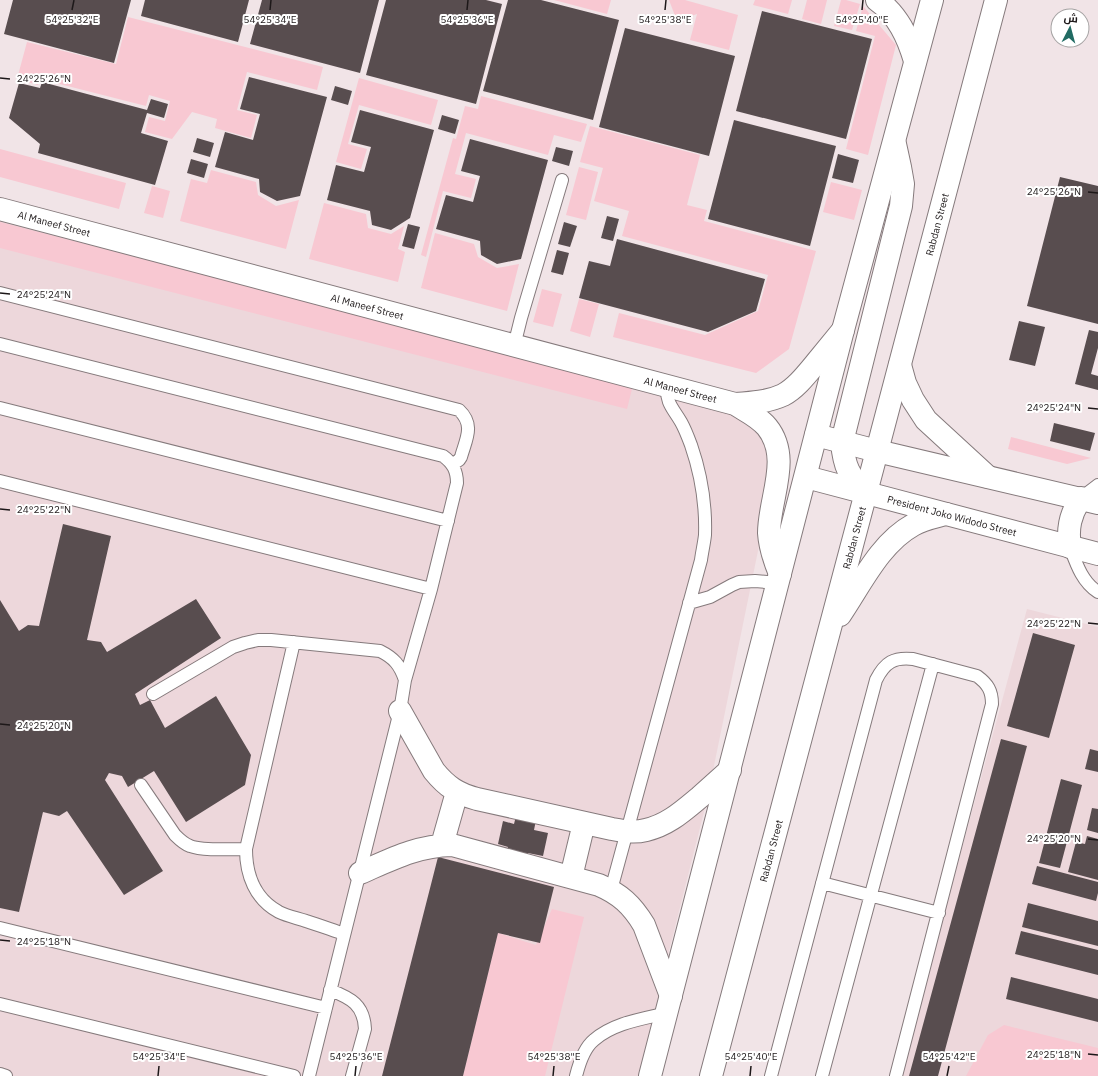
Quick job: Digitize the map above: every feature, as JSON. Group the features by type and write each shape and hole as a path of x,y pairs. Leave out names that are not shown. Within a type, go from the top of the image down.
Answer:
{"main road":[{"path":"877,0 894,16 904,30 916,61"},
{"path":"650,1076 816,435 932,0"},
{"name":"Rabdan Street","path":"711,1076 996,0"},
{"path":"866,493 856,483 848,470 843,456 842,442 901,206 903,184 894,141"},
{"name":"Al Maneef Street","path":"0,209 735,404 767,426 774,437 779,450 780,463 769,534 771,549 779,579"},
{"name":"Al Maneef Street","path":"735,404 756,403 783,395 804,378 844,330"},
{"path":"900,365 905,383 913,400 926,420 988,477"},
{"path":"816,435 877,452 1089,501"},
{"name":"President Joko Widodo Street","path":"806,477 1098,554"},
{"path":"1070,547 1068,530 1076,505 1089,501"},
{"path":"829,633 880,553 890,542 914,524 946,514"},
{"path":"400,711 434,771 449,787 457,792 477,799 628,832 644,831 671,820 730,770"},
{"path":"442,845 457,792"},
{"path":"571,877 584,823"},
{"path":"360,873 402,854 430,846 452,845 571,877 611,890 622,897 631,906 638,914 644,925 669,1004"}],"lane":[{"path":"514,346 562,180"},
{"path":"0,293 460,410 468,420 469,426 461,457 453,464"},
{"path":"0,344 443,456 453,464 456,470 458,483 431,589 405,680 400,711 309,1076"},
{"path":"611,890 701,560 704,537 705,511 703,490 697,464 691,444 681,423 668,402 666,394 667,386"},
{"path":"0,408 448,521"},
{"path":"0,481 431,589"},
{"path":"1089,501 1098,485"},
{"path":"1070,547 1083,578 1098,592"},
{"path":"689,603 710,597 739,582 779,579"},
{"path":"153,694 233,647 258,640 294,642 380,651 396,662 402,670 405,680"},
{"path":"294,642 246,849 246,861 249,875 254,887 270,906 280,913 344,934"},
{"path":"771,1076 876,680 886,664 894,660 904,658 977,676 989,687 992,695 992,704 896,1076"},
{"path":"822,1076 933,664"},
{"path":"142,785 175,835 188,846 199,849 246,849"},
{"path":"822,883 939,913"},
{"path":"0,928 326,1008"},
{"path":"330,990 344,995 351,1000 360,1010 364,1021 365,1029 352,1076"},
{"path":"0,1004 294,1076"},
{"path":"576,1076 581,1060 593,1041 612,1028 637,1020 669,1004"},
{"path":"0,1074 6,1076"}],"shaded area":[{"path":"554,0 611,0 607,14"},
{"path":"669,0 685,0 738,15 729,50 690,40 697,14 677,21"},
{"path":"755,0 792,0 788,14 753,5"},
{"path":"807,0 827,0 821,24 802,19"},
{"path":"841,0 860,4 852,30 834,26"},
{"path":"863,6 896,45 868,155 846,149 875,36 856,31"},
{"path":"128,17 323,67 317,90 247,72 237,110 257,115 251,138 215,128 217,119 192,112 172,139 145,132 149,117 165,121 170,101 149,95 146,106 40,79 38,85 17,79 27,42 116,64"},
{"path":"359,78 438,100 431,125 359,105 348,144 367,149 361,169 336,162"},
{"path":"481,96 587,124 581,142 554,135 548,155 466,133 455,174 476,179 471,198 443,191 426,257 421,255 453,138 456,139 465,106 478,109"},
{"path":"590,126 700,155 687,205 707,210 704,221 816,251 789,349 756,373 613,337 619,313 705,335 758,311 768,275 622,236 629,211 594,201 603,168 580,162"},
{"path":"0,149 126,183 119,209 0,177"},
{"path":"579,167 598,172 586,220 566,215"},
{"path":"211,170 256,182 258,195 276,206 299,200 286,249 180,221 191,179 207,183"},
{"path":"831,182 862,190 854,220 823,212"},
{"path":"152,186 170,191 163,218 144,213"},
{"path":"324,203 366,214 368,228 391,234 404,226 398,249 405,252 398,282 309,259"},
{"path":"0,220 279,296 709,407 741,418 770,442 764,512 759,546 707,800 639,1076 0,1076"},
{"path":"0,222 633,385 627,409 0,248"},
{"path":"435,233 474,244 478,257 497,268 519,264 507,311 421,288"},
{"path":"542,289 562,294 553,327 533,322"},
{"path":"579,299 599,304 590,337 570,331"},
{"path":"1011,437 1091,458 1067,464 1008,449"},
{"path":"1027,609 1098,627 1098,1076 900,1076"},
{"path":"552,909 584,917 545,1076 463,1076 498,933 536,945"},
{"path":"1004,1025 1098,1048 1098,1076 966,1076 988,1035"}],"building":[{"path":"13,0 131,0 114,63 4,34"},
{"path":"145,0 249,0 238,42 141,16"},
{"path":"262,0 379,0 360,73 250,44"},
{"path":"386,0 486,0 502,4 476,104 366,75"},
{"path":"508,0 541,0 619,20 593,120 483,91"},
{"path":"762,11 872,39 846,139 736,111"},
{"path":"625,28 735,56 709,156 599,127"},
{"path":"249,77 327,97 300,196 277,201 260,192 259,179 215,167 225,132 253,140 260,114 240,109"},
{"path":"42,82 147,110 151,99 168,104 164,118 147,113 141,133 168,141 155,185 38,153 40,144 9,118 19,83 40,88"},
{"path":"335,86 352,91 348,105 331,100"},
{"path":"360,110 434,130 410,218 391,230 372,225 370,211 327,200 336,165 364,172 371,147 351,142"},
{"path":"442,115 459,120 455,134 438,129"},
{"path":"734,120 836,146 810,246 708,219"},
{"path":"197,138 214,143 210,157 193,152"},
{"path":"470,139 548,160 521,259 497,264 481,255 480,241 436,229 446,195 473,202 480,176 461,171"},
{"path":"556,147 573,151 569,166 552,161"},
{"path":"838,154 859,160 853,183 832,178"},
{"path":"191,159 208,164 204,178 187,173"},
{"path":"1060,177 1098,186 1098,324 1027,306"},
{"path":"607,216 619,219 613,241 601,238"},
{"path":"564,222 577,226 570,247 558,244"},
{"path":"408,224 420,227 414,249 402,246"},
{"path":"617,239 765,279 756,311 708,332 579,298 589,261 610,266"},
{"path":"557,250 569,253 563,275 551,272"},
{"path":"1019,321 1045,327 1035,366 1009,360"},
{"path":"1089,330 1098,332 1098,348 1091,374 1098,376 1098,390 1075,384"},
{"path":"1054,423 1095,433 1090,451 1050,441"},
{"path":"63,524 111,536 87,640 101,642 107,652 196,599 221,638 135,694 140,705 150,700 165,728 216,696 251,755 245,785 186,822 154,771 128,787 122,776 109,773 105,780 163,871 124,895 67,811 59,816 43,812 19,912 0,908 0,600 19,631 28,625 39,626"},
{"path":"1033,633 1075,645 1049,738 1007,726"},
{"path":"1001,739 1027,746 938,1076 909,1076"},
{"path":"1090,749 1098,751 1098,772 1085,769"},
{"path":"1061,779 1082,785 1060,868 1039,863"},
{"path":"1092,808 1098,809 1098,833 1087,830"},
{"path":"516,816 536,820 534,830 548,833 543,856 528,853 527,859 506,855 508,847 498,844 503,821 514,824"},
{"path":"1087,836 1098,839 1098,880 1068,872 1076,842 1085,844"},
{"path":"438,857 554,887 540,943 498,933 463,1076 382,1076"},
{"path":"1037,866 1098,882 1096,901 1032,884"},
{"path":"1028,903 1098,921 1098,946 1022,927"},
{"path":"1021,931 1098,950 1098,975 1015,954"},
{"path":"1011,977 1098,999 1098,1022 1006,999"}]}
